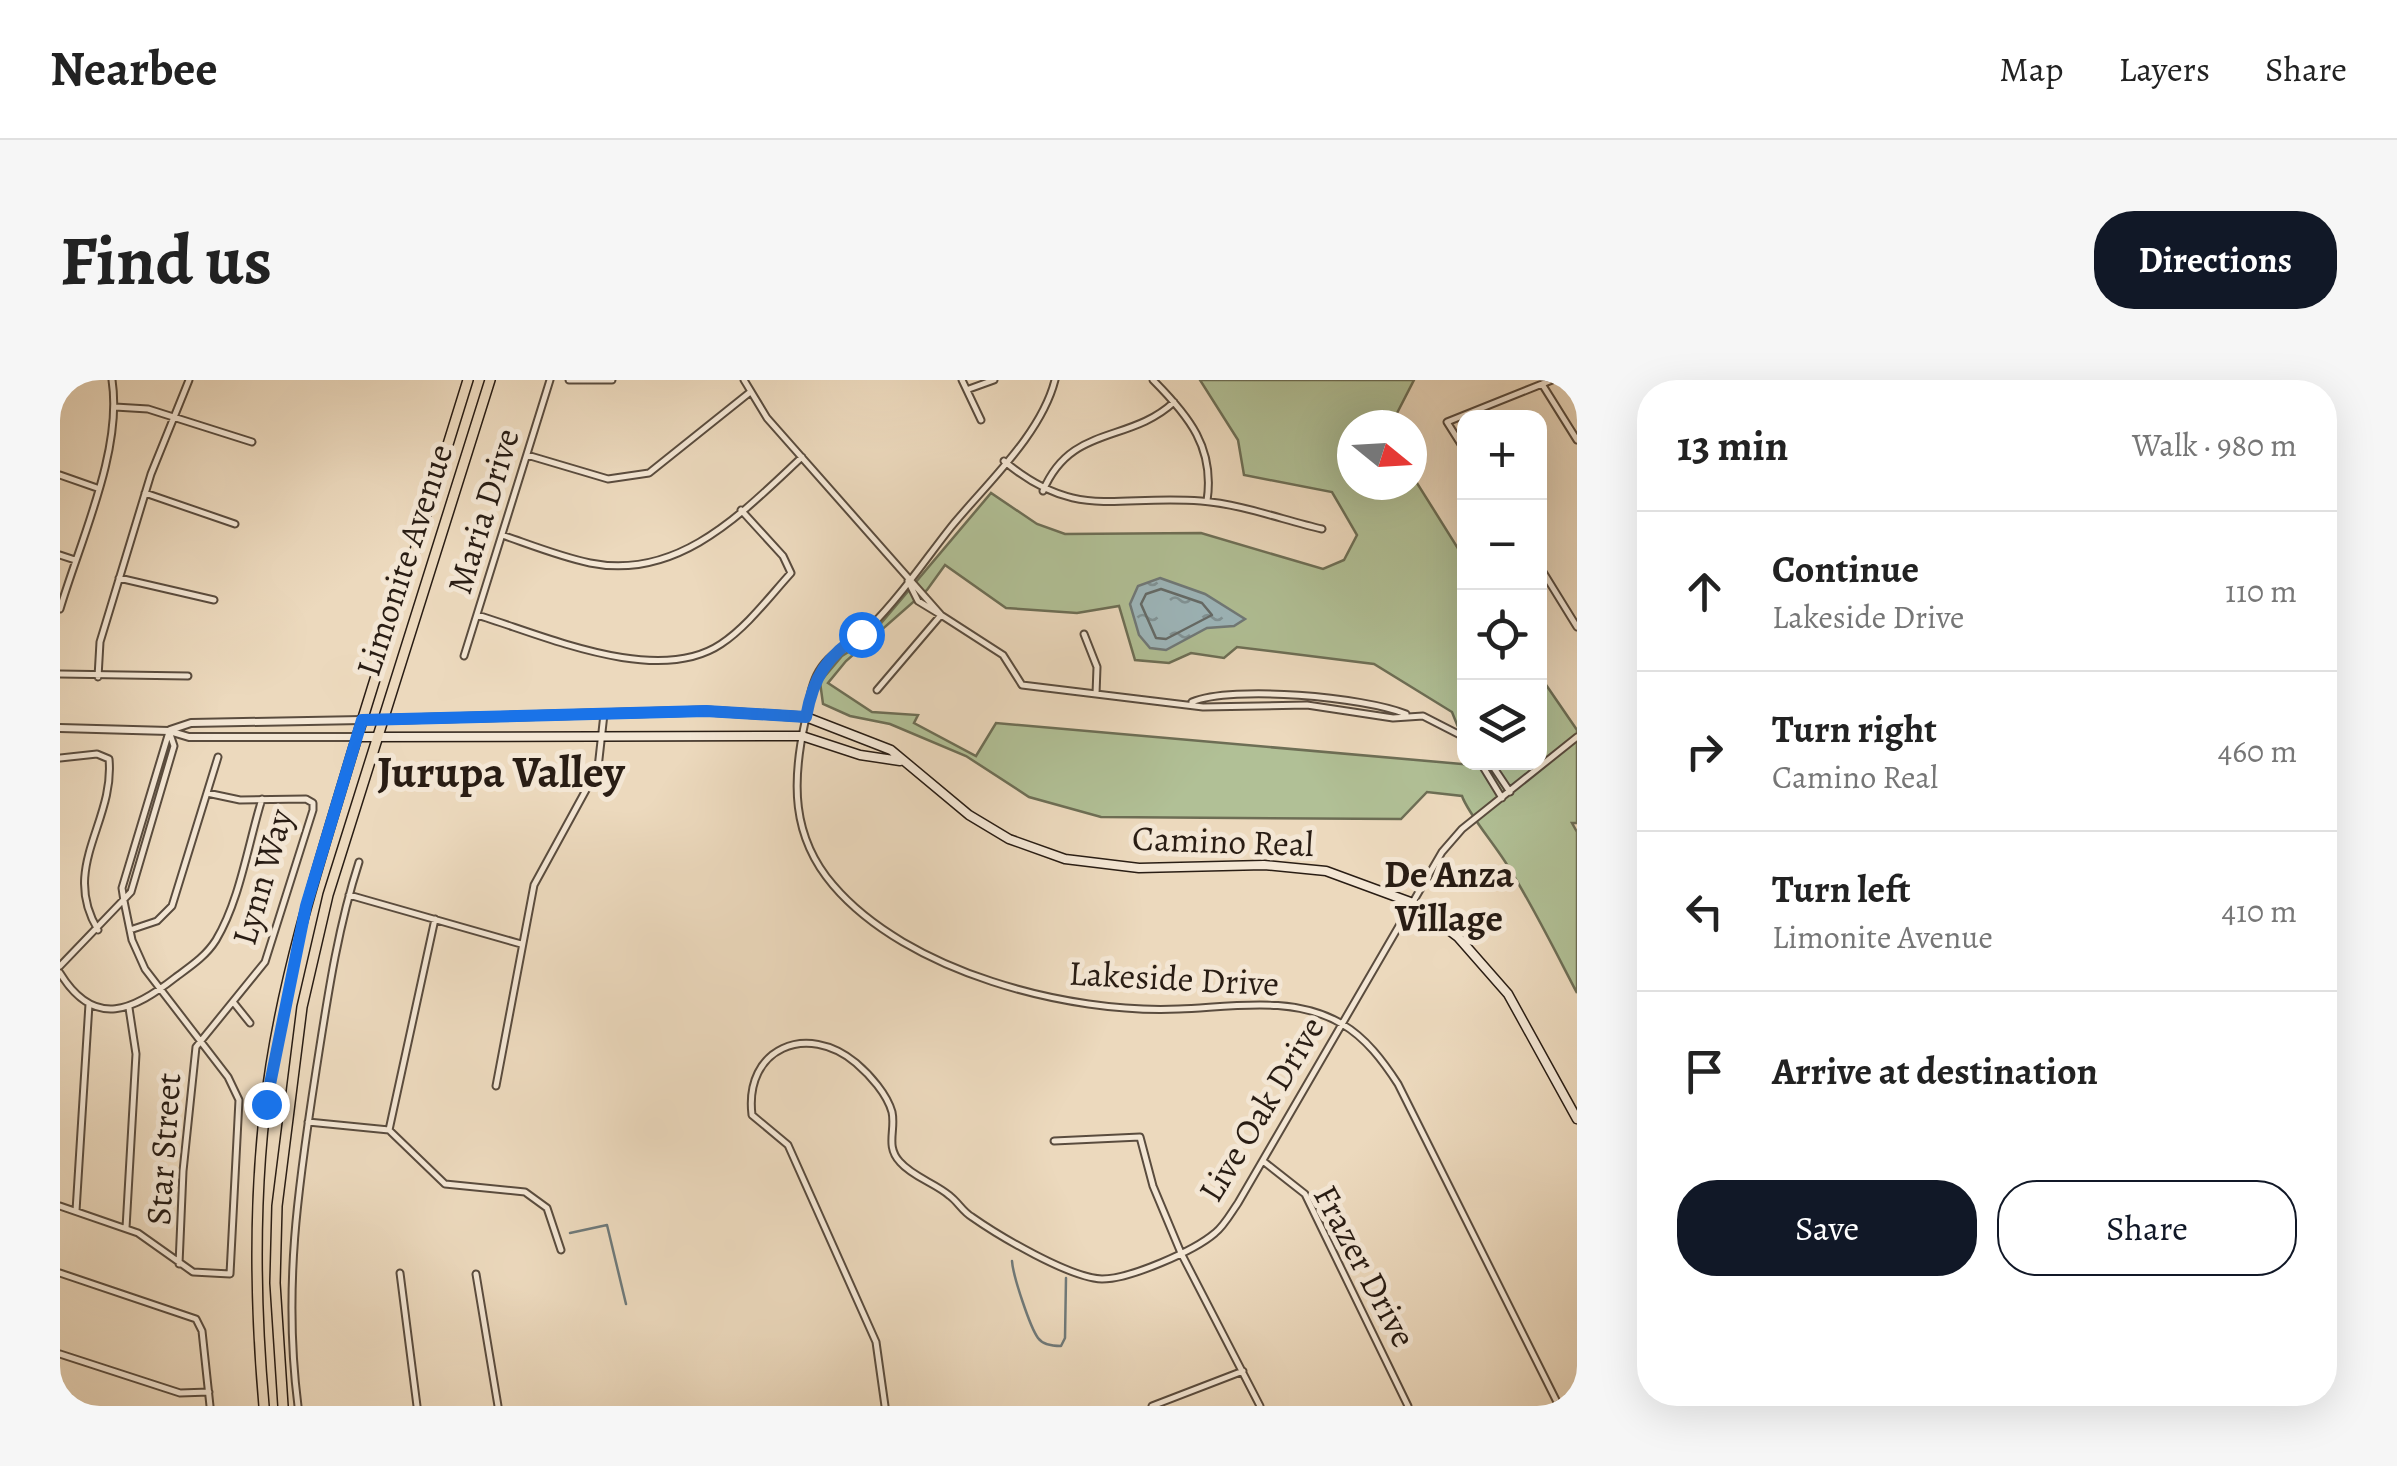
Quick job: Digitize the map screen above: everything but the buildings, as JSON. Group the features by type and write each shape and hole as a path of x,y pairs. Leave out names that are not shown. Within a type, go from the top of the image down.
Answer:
{"main road":[{"name":"Limonite Avenue","path":"264,1406 256,1268 266,1104 296,943 468,380"},
{"name":"Limonite Avenue","path":"283,1406 276,1314 276,1221 292,1060 328,895 490,380"},
{"name":"Camino Real","path":"362,720 756,711 806,717 891,750 900,761 1009,840 1065,858 1139,868 1264,865 1326,871 1413,903 1458,937 1508,994 1576,1113"},
{"name":"Camino Real","path":"357,737 802,736 860,756 900,761"}],"street":[{"path":"60,609 110,443 112,380"},
{"path":"98,677 100,642 145,494 189,380"},
{"name":"Maria Drive","path":"464,656 550,380"},
{"path":"569,380 612,380"},
{"path":"744,380 749,393 908,581 924,606 1003,655 1022,686 1222,708 1307,705 1392,718 1407,714 1439,720 1457,732"},
{"path":"962,380 981,420"},
{"path":"968,389 994,380"},
{"name":"Lakeside Drive","path":"1055,380 1038,418 908,581 869,628 831,656 818,672 802,736 794,792 805,843 833,886 876,923 932,957 984,978 1065,1000 1176,1009 1240,1004 1301,1009 1341,1023 1378,1055 1398,1084 1559,1406"},
{"path":"1153,380 1174,402 1206,450 1210,473 1207,502"},
{"path":"1478,410 1552,380"},
{"path":"1542,384 1577,440"},
{"path":"526,454 608,479 648,473 749,393"},
{"path":"1044,491 1059,464 1078,446 1098,435 1142,425 1174,402"},
{"path":"114,406 148,409 252,442"},
{"path":"1457,418 1448,422 1457,437"},
{"path":"502,535 589,563 634,566 686,551 802,458"},
{"path":"1004,461 1044,491 1094,504 1127,499 1207,502 1322,529"},
{"path":"60,476 97,488"},
{"path":"145,494 234,524"},
{"path":"477,615 613,657 682,658 701,654 734,635 791,573 783,556 741,510"},
{"path":"60,555 75,560"},
{"path":"120,578 214,600"},
{"path":"1547,579 1577,626"},
{"path":"908,581 941,614"},
{"path":"924,606 930,599"},
{"path":"877,690 941,614"},
{"path":"1084,634 1097,667 1096,694"},
{"path":"60,674 188,676"},
{"path":"496,1086 534,885 598,768 604,714"},
{"name":"Camino Real","path":"169,731 191,723 362,720"},
{"name":"Camino Real","path":"60,728 169,731 189,737 357,737"},
{"path":"60,1206 126,1228 179,1264 210,1275 230,1274 238,1100 199,1038 140,960 122,888 169,731"},
{"name":"Live Oak Drive","path":"884,1406 876,1342 788,1145 752,1115 754,1080 766,1058 798,1042 824,1042 856,1063 884,1094 893,1114 892,1152 901,1165 950,1195 969,1216 1071,1270 1103,1279 1181,1253 1215,1233 1262,1161 1442,852 1577,737"},
{"path":"60,758 97,754 110,764 76,885 82,913 98,930"},
{"path":"130,930 156,922 172,906 218,757"},
{"path":"1483,770 1502,798"},
{"path":"1484,774 1488,770"},
{"path":"1495,770 1510,792"},
{"name":"Lynn Way","path":"199,1038 234,1003 271,948 313,810 306,799 228,799 207,793"},
{"path":"124,901 60,970 89,1004 129,1008 161,990 199,960 216,940 262,799"},
{"path":"298,1406 288,1298 294,1215 349,894 360,862"},
{"path":"349,894 521,944"},
{"path":"389,1130 435,919"},
{"path":"234,1003 250,1024"},
{"path":"76,1211 89,1004"},
{"path":"126,1228 136,1054 129,1008"},
{"name":"Star Street","path":"179,1264 188,1104 199,1038"},
{"path":"308,1122 389,1130 446,1184 525,1192 547,1208 561,1250"},
{"path":"1054,1141 1140,1137 1153,1186 1181,1253 1260,1406"},
{"name":"Frazer Drive","path":"1262,1161 1305,1194 1408,1406"},
{"path":"60,1273 196,1319 202,1331 210,1406"},
{"path":"400,1273 417,1406"},
{"path":"476,1274 498,1406"},
{"path":"60,1354 180,1393 208,1392"},
{"path":"1152,1406 1244,1371"}],"green space":[{"path":"1200,380 1414,380 1399,410 1337,410 1337,500 1427,499 1457,547 1457,724 1452,712 1374,664 1237,647 1224,658 1191,653 1169,663 1135,660 1119,606 1077,613 1006,608 945,565 927,590 846,661 828,683 872,712 918,715 914,723 976,756 996,723 1457,764 1457,770 1547,770 1547,686 1577,730 1577,823 1572,823 1577,832 1577,993 1518,883 1462,796 1427,792 1401,819 1101,817 1029,797 966,756 890,724 850,716 823,704 820,682 842,656 866,641 991,493 1037,524 1065,534 1201,533 1323,569 1344,560 1357,535 1332,492 1244,475 1238,440"}],"water":[{"path":"1160,578 1205,594 1245,619 1234,626 1207,628 1166,650 1150,648 1139,635 1130,604 1138,586"}],"waterway":[{"path":"570,1233 607,1225 626,1304"},
{"path":"1012,1261 1031,1323 1038,1338 1048,1345 1061,1346 1065,1338 1066,1278"}],"district":[{"name":"Jurupa Valley","path":"501,771"},
{"name":"De Anza Village","path":"1449,896"}],"route":[{"path":"266,1104 280,1014 306,906 362,720 706,711 806,717 818,672 831,656 861,634"}]}
